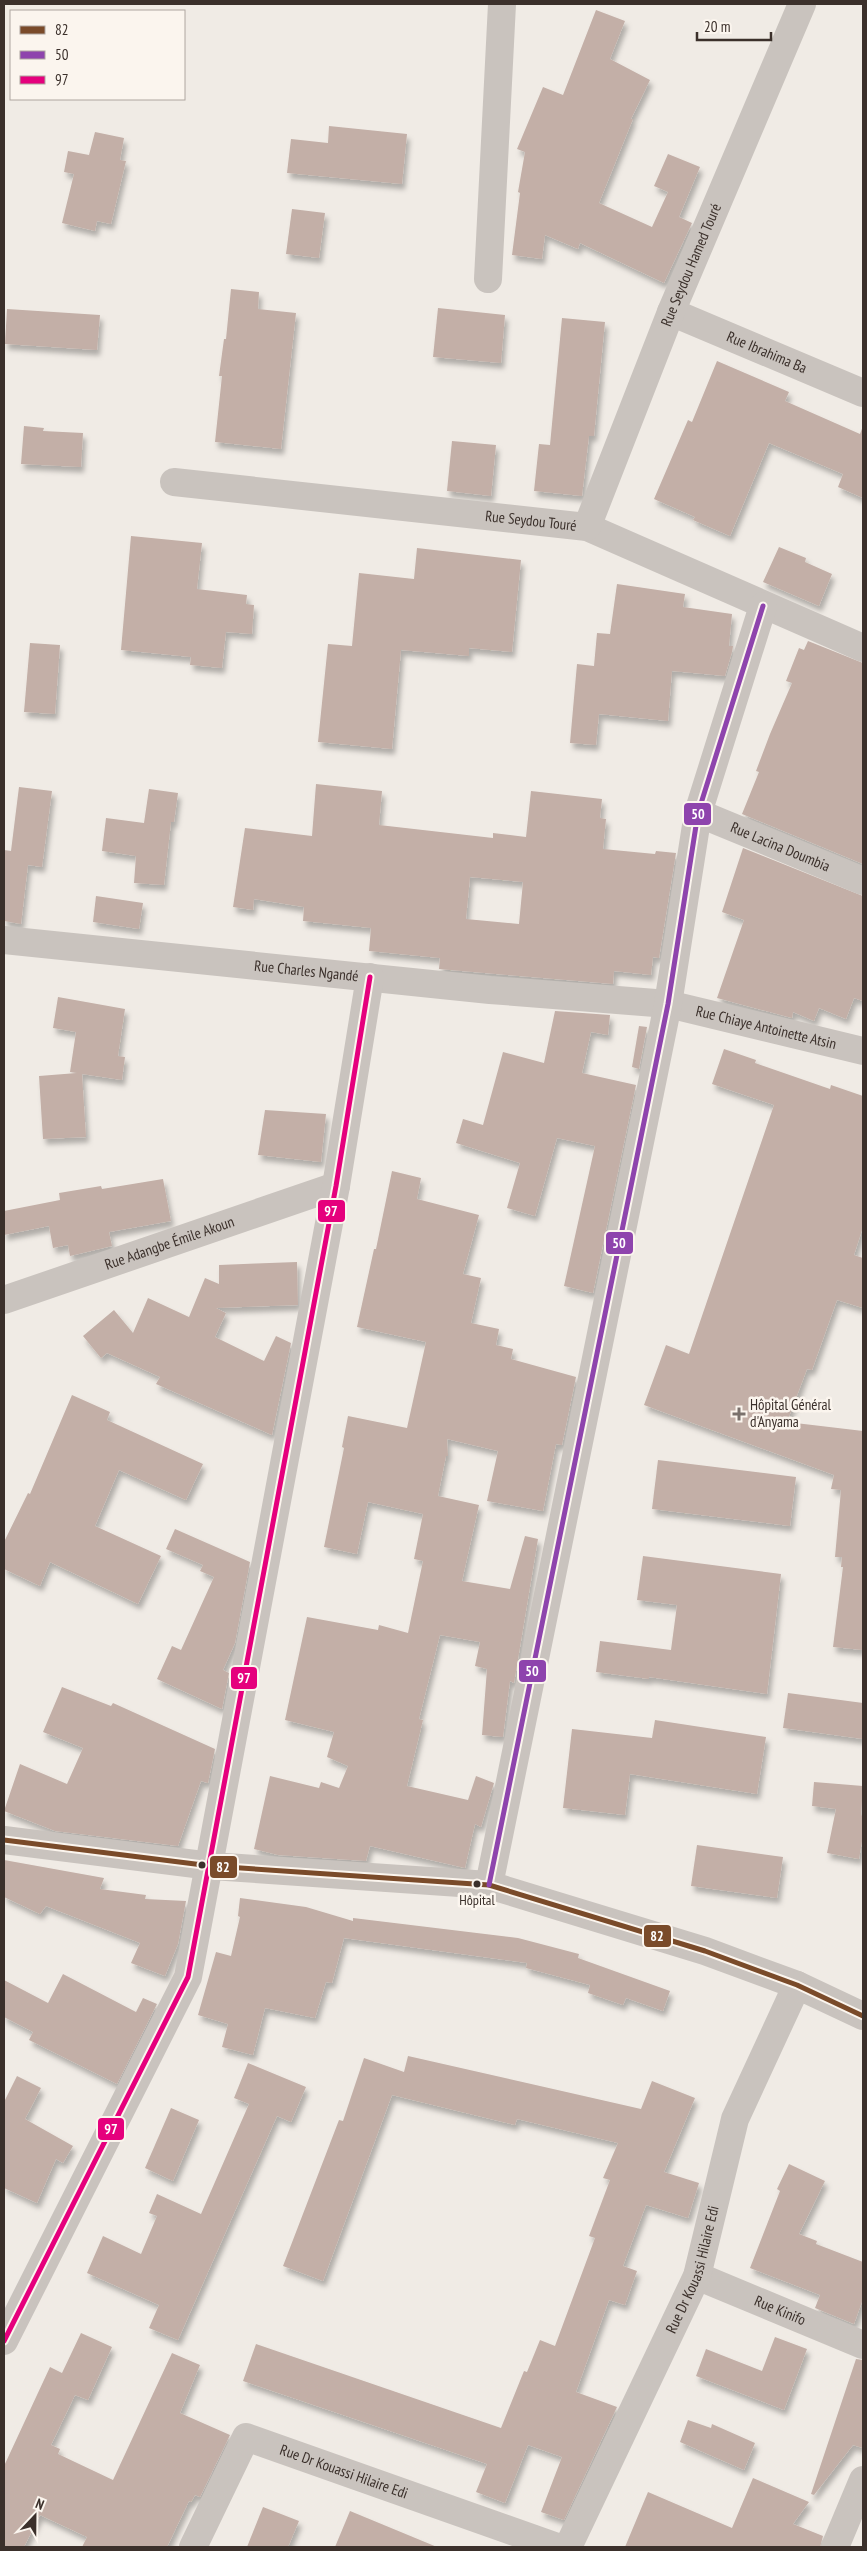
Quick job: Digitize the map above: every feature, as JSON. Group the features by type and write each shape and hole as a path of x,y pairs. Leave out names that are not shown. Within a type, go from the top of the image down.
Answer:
{"street":[{"path":"488,279 502,4"},
{"name":"Rue Seydou Hamed Touré","path":"587,527 671,312 802,4"},
{"name":"Rue Ibrahima Ba","path":"671,312 863,393"},
{"name":"Rue Seydou Touré","path":"174,482 587,527 762,606 863,648"},
{"path":"489,1885 668,1004 698,813 762,606"},
{"name":"Rue Lacina Doumbia","path":"698,813 863,880"},
{"name":"Rue Charles Ngandé","path":"4,940 370,977 668,1004"},
{"path":"4,2341 188,1977 211,1866 336,1186 370,977"},
{"name":"Rue Chiaye Antoinette Atsin","path":"668,1004 863,1051"},
{"name":"Rue Adangbe Émile Akoun","path":"4,1300 336,1186"},
{"path":"4,1840 211,1866 489,1885 705,1951 798,1985 863,2016"},
{"name":"Rue Dr Kouassi Hilaire Edi","path":"568,2547 697,2276 735,2119 798,1985"},
{"name":"Rue Kinifo","path":"697,2276 863,2345"},
{"name":"Rue Dr Kouassi Hilaire Edi","path":"193,2547 246,2437 557,2547"},
{"path":"835,2547 863,2480"}],"building":[{"path":"596,10 625,21 610,59 650,80 631,119 633,119 599,203 652,227 668,192 654,186 668,154 700,167 679,217 692,223 664,283 580,243 578,249 545,235 542,259 512,255 520,193 518,192 525,152 517,149 543,87 563,95"},
{"path":"329,126 407,134 402,184 287,173 291,139 328,143"},
{"path":"95,132 124,138 120,160 126,161 111,224 97,221 95,231 62,223 74,174 64,172 68,151 89,155"},
{"path":"292,209 325,213 319,258 286,254"},
{"path":"231,289 259,292 258,309 296,313 281,449 215,442 222,376 219,376 224,339 226,339"},
{"path":"438,308 505,315 501,363 433,357"},
{"path":"7,309 100,315 97,350 5,344"},
{"path":"562,318 605,322 594,436 589,436 582,496 534,491 539,444 550,445"},
{"path":"717,361 789,392 785,401 860,434 863,426 863,498 838,487 843,474 769,443 730,536 693,520 695,517 654,499 688,420 692,422"},
{"path":"24,426 44,428 43,431 83,433 81,467 21,464"},
{"path":"452,441 496,445 491,496 447,491"},
{"path":"131,536 202,543 197,589 247,595 246,604 254,605 252,634 226,632 222,668 190,665 191,657 121,650"},
{"path":"779,547 806,558 805,562 832,574 819,606 763,582"},
{"path":"417,548 521,560 512,652 469,648 469,656 401,650 392,749 318,742 328,644 352,646 359,573 414,579"},
{"path":"617,584 685,594 683,607 732,614 729,646 733,646 725,676 672,671 668,721 599,714 596,745 570,743 577,664 594,666 597,633 610,634"},
{"path":"808,641 863,663 863,864 742,814 759,772 756,771 770,734 792,683 786,681 799,648 804,650"},
{"path":"30,643 60,645 55,714 24,712"},
{"path":"316,784 382,791 379,825 493,838 493,833 526,837 531,791 602,799 600,818 606,819 603,849 655,854 656,851 676,853 659,958 653,957 651,975 614,971 613,984 439,969 440,958 369,951 371,928 303,921 304,907 254,899 253,910 233,907 245,828 312,836","holes":["470,877 523,882 519,924 466,919"]},
{"path":"19,787 52,791 42,867 28,865 21,924 4,921 4,850 11,851"},
{"path":"149,789 178,793 174,822 171,822 164,885 134,883 136,856 102,851 106,818 144,823"},
{"path":"743,848 863,896 863,1001 854,998 846,1019 819,1008 814,1021 793,1012 792,1018 717,998 744,920 722,912"},
{"path":"96,896 143,903 139,929 93,922"},
{"path":"58,997 125,1009 118,1056 125,1057 122,1080 82,1074 86,1137 43,1139 39,1076 77,1073 70,1072 76,1032 53,1028"},
{"path":"555,1011 610,1015 608,1035 591,1032 582,1073 636,1085 593,1293 564,1286 595,1146 557,1138 535,1216 507,1208 520,1163 456,1143 463,1119 483,1125 503,1052 544,1063"},
{"path":"639,1026 647,1027 639,1069 632,1067"},
{"path":"724,1049 756,1060 755,1063 830,1089 831,1085 863,1096 863,1227 854,1255 863,1258 863,1308 837,1300 812,1370 807,1369 787,1422 863,1431 863,1650 833,1647 843,1567 841,1567 842,1557 835,1557 841,1490 831,1489 834,1475 644,1405 666,1345 689,1354 774,1105 712,1084"},
{"path":"265,1110 326,1114 321,1162 258,1155"},
{"path":"392,1171 421,1178 417,1199 479,1215 463,1274 481,1278 471,1323 499,1329 496,1345 513,1349 511,1359 576,1377 562,1445 556,1444 543,1511 487,1501 498,1451 447,1439 448,1456 446,1456 438,1496 479,1505 462,1581 510,1589 525,1536 538,1539 514,1683 510,1681 503,1737 482,1735 487,1669 475,1666 480,1642 440,1635 419,1719 423,1720 407,1786 468,1800 476,1776 494,1783 481,1827 475,1824 465,1868 370,1846 366,1861 278,1855 254,1849 270,1776 319,1788 321,1782 339,1788 348,1766 327,1757 334,1732 285,1720 307,1617 378,1630 379,1625 408,1633 423,1561 414,1559 423,1514 368,1502 357,1554 324,1547 344,1448 342,1447 348,1416 407,1428 426,1342 357,1327"},
{"path":"163,1179 171,1221 109,1232 112,1246 70,1256 68,1245 53,1248 49,1226 4,1235 4,1211 60,1200 59,1193 101,1186 102,1189"},
{"path":"297,1262 298,1305 216,1308 226,1313 215,1337 264,1361 276,1336 291,1343 272,1435 156,1384 160,1377 107,1353 101,1358 83,1336 114,1310 133,1333 148,1298 189,1317 205,1278 219,1284 219,1265"},
{"path":"72,1395 110,1412 107,1420 203,1464 186,1500 119,1470 95,1526 161,1556 138,1604 50,1562 40,1586 4,1569 4,1542 28,1493 30,1494"},
{"path":"658,1460 796,1477 790,1526 652,1509"},
{"path":"175,1529 250,1562 235,1643 223,1670 229,1673 222,1709 157,1679 172,1646 181,1650 214,1577 200,1571 203,1565 166,1549"},
{"path":"643,1556 781,1574 767,1694 649,1677 649,1679 596,1672 600,1641 671,1650 677,1605 637,1600"},
{"path":"62,1687 111,1706 113,1703 215,1749 208,1783 201,1781 178,1846 55,1831 4,1811 20,1764 67,1784 83,1748 43,1732"},
{"path":"788,1693 863,1703 863,1739 783,1728"},
{"path":"655,1720 766,1737 757,1794 630,1774 625,1815 563,1808 572,1729 652,1738"},
{"path":"814,1782 863,1786 861,1815 863,1816 863,1835 859,1859 827,1853 836,1809 812,1806"},
{"path":"697,1845 783,1857 777,1898 691,1886"},
{"path":"4,1860 104,1878 100,1889 146,1895 145,1899 186,1901 178,1944 165,1976 131,1963 140,1943 46,1906 40,1914 4,1897"},
{"path":"240,1898 306,1907 353,1921 353,1918 518,1938 579,1954 578,1958 670,1991 663,2011 626,1998 623,2005 588,1993 590,1985 526,1968 527,1963 344,1938 332,1983 326,1982 315,2018 265,2008 253,2055 222,2047 228,2024 198,2015 216,1952 231,1956 240,1917 238,1916"},
{"path":"63,1974 136,2012 143,1998 157,2004 117,2084 29,2040 33,2032 4,2017 4,1980 48,2003"},
{"path":"408,2056 641,2109 652,2081 695,2098 664,2172 699,2183 688,2218 646,2205 623,2266 637,2271 625,2305 609,2300 576,2392 617,2407 564,2520 541,2512 562,2457 528,2445 505,2503 476,2492 487,2464 243,2381 256,2344 501,2428 524,2371 527,2372 540,2340 555,2346 595,2238 589,2236 610,2180 603,2178 618,2143 517,2119 515,2125 392,2095 323,2281 283,2266 339,2120 343,2121 364,2058 404,2072"},
{"path":"248,2063 306,2087 291,2122 277,2116 178,2340 149,2328 159,2305 87,2273 103,2236 141,2254 157,2216 149,2213 157,2194 201,2214 249,2104 234,2098"},
{"path":"17,2076 41,2088 25,2119 73,2146 63,2163 56,2159 37,2203 4,2188 4,2102"},
{"path":"171,2108 199,2120 173,2181 145,2168"},
{"path":"789,2164 825,2181 799,2234 817,2241 816,2244 863,2262 863,2299 854,2324 815,2308 820,2295 750,2268 780,2191 777,2189"},
{"path":"81,2333 112,2347 88,2400 75,2395 51,2445 60,2449 58,2454 113,2480 172,2353 200,2365 180,2413 230,2435 200,2497 195,2495 191,2502 189,2501 167,2547 82,2547 87,2537 40,2515 24,2547 4,2547 4,2466 50,2367 62,2373"},
{"path":"775,2337 807,2349 784,2410 696,2376 706,2349 762,2371"},
{"path":"856,2359 863,2360 863,2448 853,2445 814,2495 811,2494"},
{"path":"688,2420 711,2428 712,2424 755,2443 744,2470 680,2442"},
{"path":"753,2478 809,2502 793,2524 823,2536 820,2547 625,2547 648,2492 732,2528"},
{"path":"263,2507 299,2521 288,2547 247,2547"},
{"path":"350,2511 437,2547 335,2547"}],"transit line":[{"name":"50","path":"489,1885 668,1004 698,813 763,606"},
{"name":"97","path":"4,2341 188,1977 336,1186 370,977"},
{"name":"82","path":"4,1840 211,1866 489,1885 705,1951 797,1985 863,2016"}],"place":[{"name":"Hôpital Général d'Anyama","path":"739,1414"},
{"name":"Hôpital","path":"477,1884"}]}
